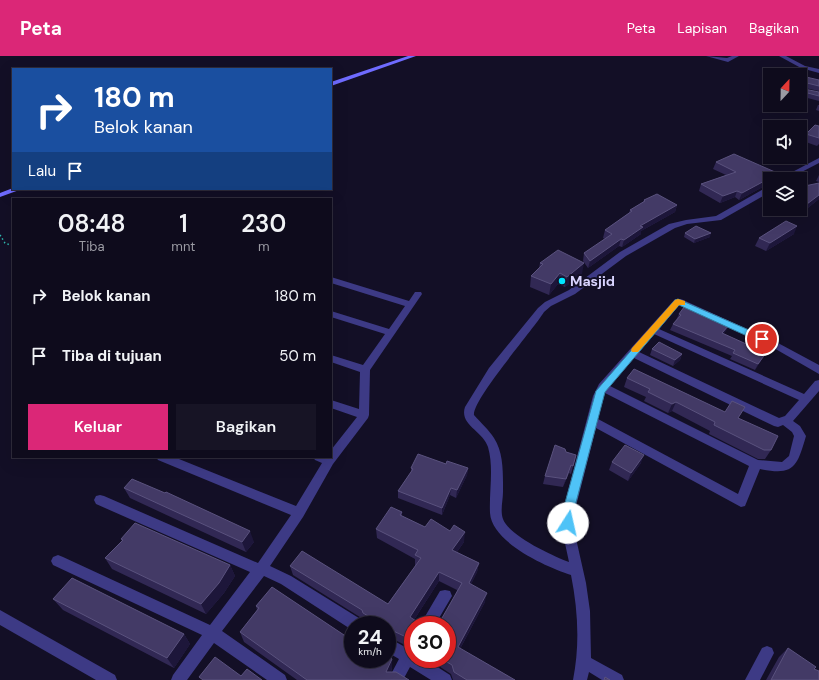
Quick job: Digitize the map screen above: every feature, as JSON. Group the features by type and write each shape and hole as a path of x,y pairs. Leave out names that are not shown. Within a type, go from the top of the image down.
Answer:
{"street":[{"path":"332,84 413,56"},
{"path":"709,56 728,60 736,56"},
{"path":"782,56 803,67 819,71"},
{"path":"796,172 819,160"},
{"path":"0,195 15,190"},
{"path":"577,571 564,567 518,543 502,530 498,524 496,512 497,480 493,446 490,440 471,421 468,414 470,407 493,371 541,310 548,304 572,292 623,254 672,226 686,222 718,218 763,193"},
{"path":"332,280 410,304"},
{"path":"332,450 364,415 365,370 418,294"},
{"path":"580,680 584,644 583,611 577,571 569,538 569,510 593,421 598,396 603,387 678,302 775,345 819,370"},
{"path":"332,314 391,333"},
{"path":"653,330 806,399"},
{"path":"632,353 778,423 789,419 819,384"},
{"path":"332,358 365,370"},
{"path":"603,387 756,464 771,467 785,467 794,458 800,436 796,428 786,421"},
{"path":"332,404 364,415"},
{"path":"593,421 741,502 756,464"},
{"path":"164,458 299,513"},
{"path":"178,680 260,569 299,513 324,459"},
{"path":"100,500 286,580 344,617"},
{"path":"58,561 212,633 280,680"},
{"path":"433,616 445,596"},
{"path":"0,617 110,680"},
{"path":"752,680 767,653"},
{"path":"583,661 617,680"},
{"path":"395,680 404,663"},
{"path":"430,668 445,680"}],"path":[{"path":"0,235 5,243 12,246"}],"building":[{"path":"807,77 819,80 819,86 807,83"},
{"path":"807,90 819,92 819,96 807,93"},
{"path":"815,125 819,126 819,138 807,134"},
{"path":"734,154 775,172 763,172 763,182 742,193 737,191 723,196 701,184 736,172 716,162"},
{"path":"819,183 819,195 807,204 807,186"},
{"path":"657,194 677,205 640,226 643,227 624,240 621,239 590,261 584,253 612,234 605,230 632,211 630,210 645,201 644,200"},
{"path":"786,221 797,226 770,243 759,238"},
{"path":"696,226 711,233 695,239 685,233"},
{"path":"558,250 584,263 567,277 560,273 551,284 531,276 543,264 540,263"},
{"path":"687,303 718,317 716,319 729,325 722,333 766,353 758,364 733,353 735,350 673,324 681,315 679,314"},
{"path":"659,342 682,354 675,360 652,349"},
{"path":"634,369 725,412 732,401 745,407 738,418 778,436 771,450 764,450 714,425 715,422 676,402 672,404 648,392 650,389 627,378"},
{"path":"555,445 565,449 566,452 576,455 573,466 571,465 566,479 545,476"},
{"path":"625,445 644,455 631,473 612,462"},
{"path":"418,454 446,464 447,461 468,468 457,490 451,488 442,508 398,491 413,469 411,468"},
{"path":"132,479 165,493 166,492 250,531 242,542 124,488"},
{"path":"391,507 402,512 400,515 425,527 431,519 450,531 454,525 465,532 452,550 479,563 469,583 487,593 458,647 515,680 467,680 454,672 453,668 456,668 456,616 443,616 462,583 439,572 411,616 404,616 404,636 396,632 396,616 368,616 363,613 362,610 290,566 302,551 388,604 421,558 415,555 418,550 376,529"},
{"path":"135,523 230,565 219,583 201,604 105,558 123,540 121,539"},
{"path":"72,578 184,634 167,658 53,599"},
{"path":"272,587 344,635 344,668 388,668 386,672 396,672 409,680 307,680 240,632 259,608 256,606"},
{"path":"788,648 816,667 814,669 819,671 819,680 771,680"},
{"path":"215,657 241,676 247,669 262,680 203,680 199,677"}],"slow traffic":[{"path":"635,350 678,302 682,303"}],"place":[{"name":"Masjid","path":"562,281"}],"route":[{"path":"568,523 569,510 600,391 678,302 762,339"}]}
